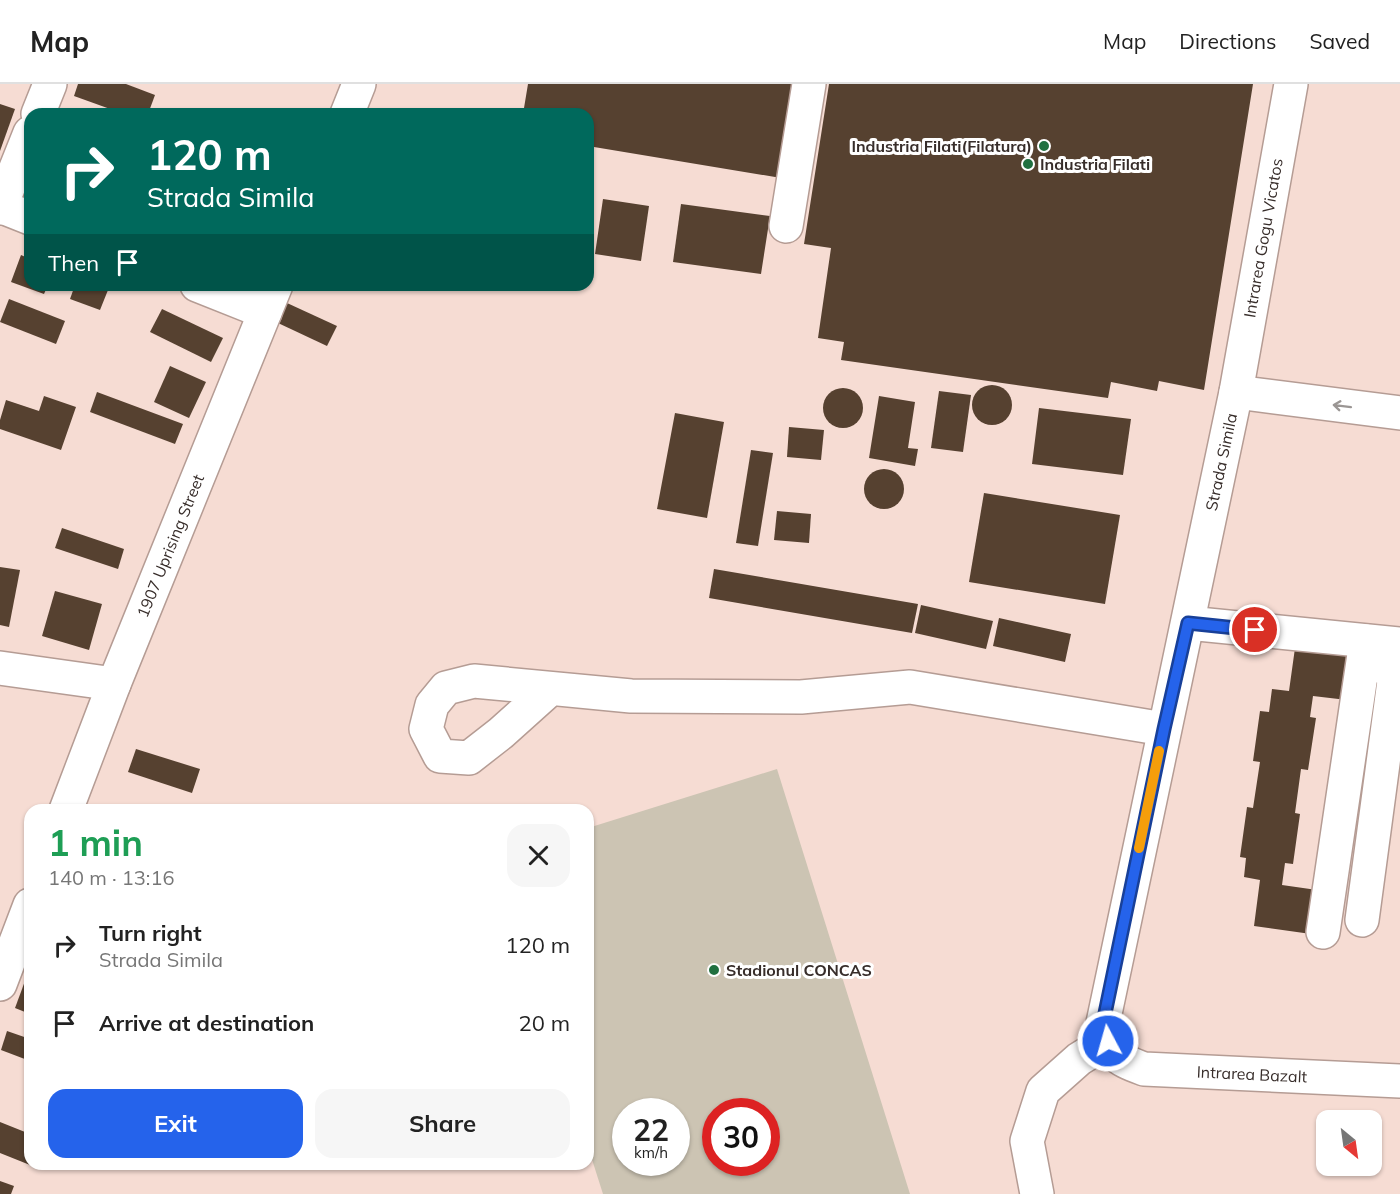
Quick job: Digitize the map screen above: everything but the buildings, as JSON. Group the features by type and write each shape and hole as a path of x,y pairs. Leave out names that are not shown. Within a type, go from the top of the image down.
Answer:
{"street":[{"path":"40,108 50,84"},
{"path":"349,108 359,84"},
{"path":"786,226 809,84"},
{"name":"Intrarea Gogu Vicatos","path":"1236,392 1291,84"},
{"path":"24,148 0,207 24,216"},
{"path":"228,291 270,299"},
{"name":"1907 Uprising Street","path":"68,804 114,684 270,299"},
{"name":"Strada Simila","path":"1109,1045 1103,1023 1236,392 1400,413"},
{"path":"1188,623 1365,648 1400,644"},
{"path":"1362,920 1395,674 1365,648"},
{"path":"1323,932 1365,648"},
{"path":"0,668 114,684"},
{"path":"550,688 631,696 801,697 910,687 1164,729"},
{"path":"0,984 24,921"},
{"path":"1037,1194 1027,1141 1043,1091 1079,1059 1109,1045"},
{"name":"Intrarea Bazalt","path":"1109,1045 1121,1060 1144,1069 1400,1082"}],"shaded area":[{"name":"Stadionul CONCAS","path":"777,769 910,1194 603,1194 594,1166 594,826"}],"slow traffic":[{"path":"1139,848 1159,751"}],"place":[{"name":"Industria Filati(Filatura)","path":"1044,146"},
{"name":"Industria Filati","path":"1028,164"},
{"name":"Stadionul CONCAS","path":"714,970"}],"route":[{"path":"1108,1041 1103,1023 1188,623 1255,630"}]}
